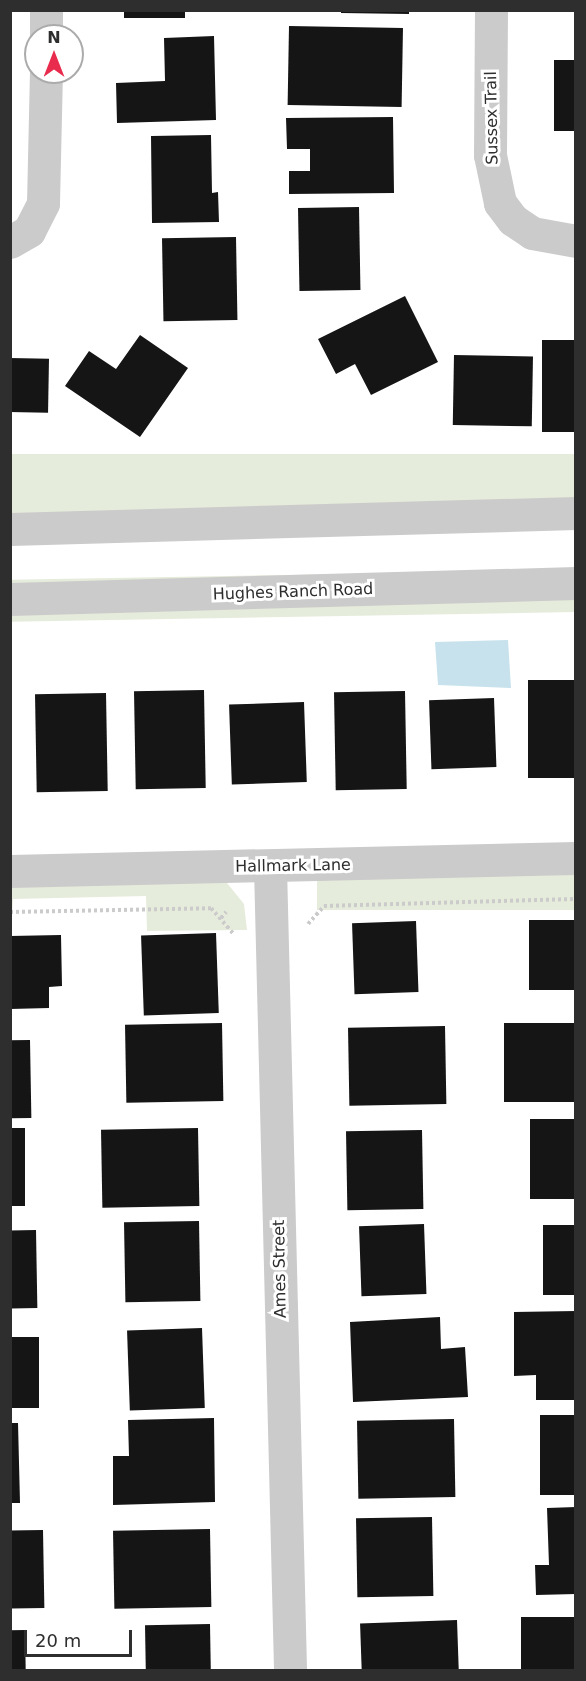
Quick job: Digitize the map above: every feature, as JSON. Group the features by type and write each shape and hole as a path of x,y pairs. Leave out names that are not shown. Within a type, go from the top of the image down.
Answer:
{"street":[{"name":"Sussex Trail","path":"491,10 490,155 500,202 513,220 532,233 576,241"},
{"path":"20,236 39,219 45,192 46,84"},
{"path":"10,529 576,513"},
{"name":"Hughes Ranch Road","path":"10,599 576,583"},
{"name":"Hallmark Lane","path":"10,871 270,867 576,858"},
{"name":"Ames Street","path":"270,867 290,1671"}],"path":[{"path":"304,928 324,906 576,899"},
{"path":"10,912 211,908 234,932"},
{"path":"221,918 226,912"}],"green space":[{"path":"10,454 575,454 575,525 10,525"},
{"path":"575,570 576,612 11,622 10,580"},
{"path":"317,869 575,869 575,910 317,910"},
{"path":"223,878 244,904 247,930 147,931 146,896 13,899 11,936 10,882"}],"water":[{"path":"508,640 511,688 438,685 435,642"}],"building":[{"path":"124,10 185,10 185,18 124,18"},
{"path":"341,10 409,10 409,14 341,13"},
{"path":"289,26 403,28 402,107 288,105"},
{"path":"214,36 216,120 117,123 116,83 165,81 164,38"},
{"path":"554,60 576,60 576,131 554,131"},
{"path":"393,117 394,193 289,194 289,171 310,171 310,149 287,149 286,118"},
{"path":"211,135 212,193 218,192 219,222 152,223 151,136"},
{"path":"359,207 360,290 299,291 298,208"},
{"path":"236,237 237,320 163,321 162,238"},
{"path":"405,296 438,362 371,395 355,364 336,374 318,339"},
{"path":"140,335 188,368 140,437 65,386 89,351 116,369"},
{"path":"542,340 576,340 576,432 542,432"},
{"path":"454,355 533,356 532,426 453,425"},
{"path":"10,358 49,359 48,413 10,412"},
{"path":"528,680 576,680 576,778 528,778"},
{"path":"204,690 206,788 136,789 134,691"},
{"path":"405,691 407,789 336,790 334,692"},
{"path":"106,693 108,791 37,792 35,694"},
{"path":"494,698 496,767 431,769 429,700"},
{"path":"304,702 307,782 232,785 229,705"},
{"path":"529,920 576,920 576,990 529,990"},
{"path":"416,921 418,992 355,994 352,923"},
{"path":"216,933 219,1013 144,1016 141,936"},
{"path":"61,935 62,986 49,987 49,1008 10,1009 10,936"},
{"path":"222,1023 223,1101 126,1103 125,1025"},
{"path":"504,1023 576,1023 576,1102 504,1102"},
{"path":"445,1026 446,1104 349,1106 348,1028"},
{"path":"10,1040 30,1040 31,1118 11,1118"},
{"path":"530,1119 576,1119 576,1199 530,1199"},
{"path":"10,1128 25,1128 25,1206 10,1206"},
{"path":"198,1128 199,1206 102,1208 101,1130"},
{"path":"422,1130 423,1209 347,1210 346,1131"},
{"path":"199,1221 200,1301 125,1302 124,1222"},
{"path":"424,1224 426,1294 361,1296 359,1226"},
{"path":"543,1225 576,1225 576,1295 543,1295"},
{"path":"10,1230 36,1230 37,1308 11,1308"},
{"path":"576,1311 576,1400 536,1400 536,1375 514,1376 514,1312"},
{"path":"440,1317 441,1349 465,1347 468,1397 353,1402 350,1322"},
{"path":"202,1328 205,1408 130,1411 127,1331"},
{"path":"10,1337 39,1337 39,1408 10,1408"},
{"path":"540,1415 576,1415 576,1495 540,1495"},
{"path":"214,1418 215,1502 113,1505 113,1456 129,1456 128,1420"},
{"path":"454,1419 455,1497 358,1499 357,1421"},
{"path":"10,1423 18,1423 20,1503 10,1503"},
{"path":"576,1507 576,1594 536,1595 535,1565 549,1565 547,1508"},
{"path":"432,1517 433,1596 357,1597 356,1518"},
{"path":"210,1529 211,1607 114,1609 113,1531"},
{"path":"43,1530 44,1608 11,1609 10,1531"},
{"path":"521,1617 576,1617 576,1670 521,1670"},
{"path":"457,1620 459,1670 362,1670 360,1623"},
{"path":"210,1624 211,1670 146,1670 145,1625"},
{"path":"10,1630 25,1630 26,1670 11,1670"}]}
